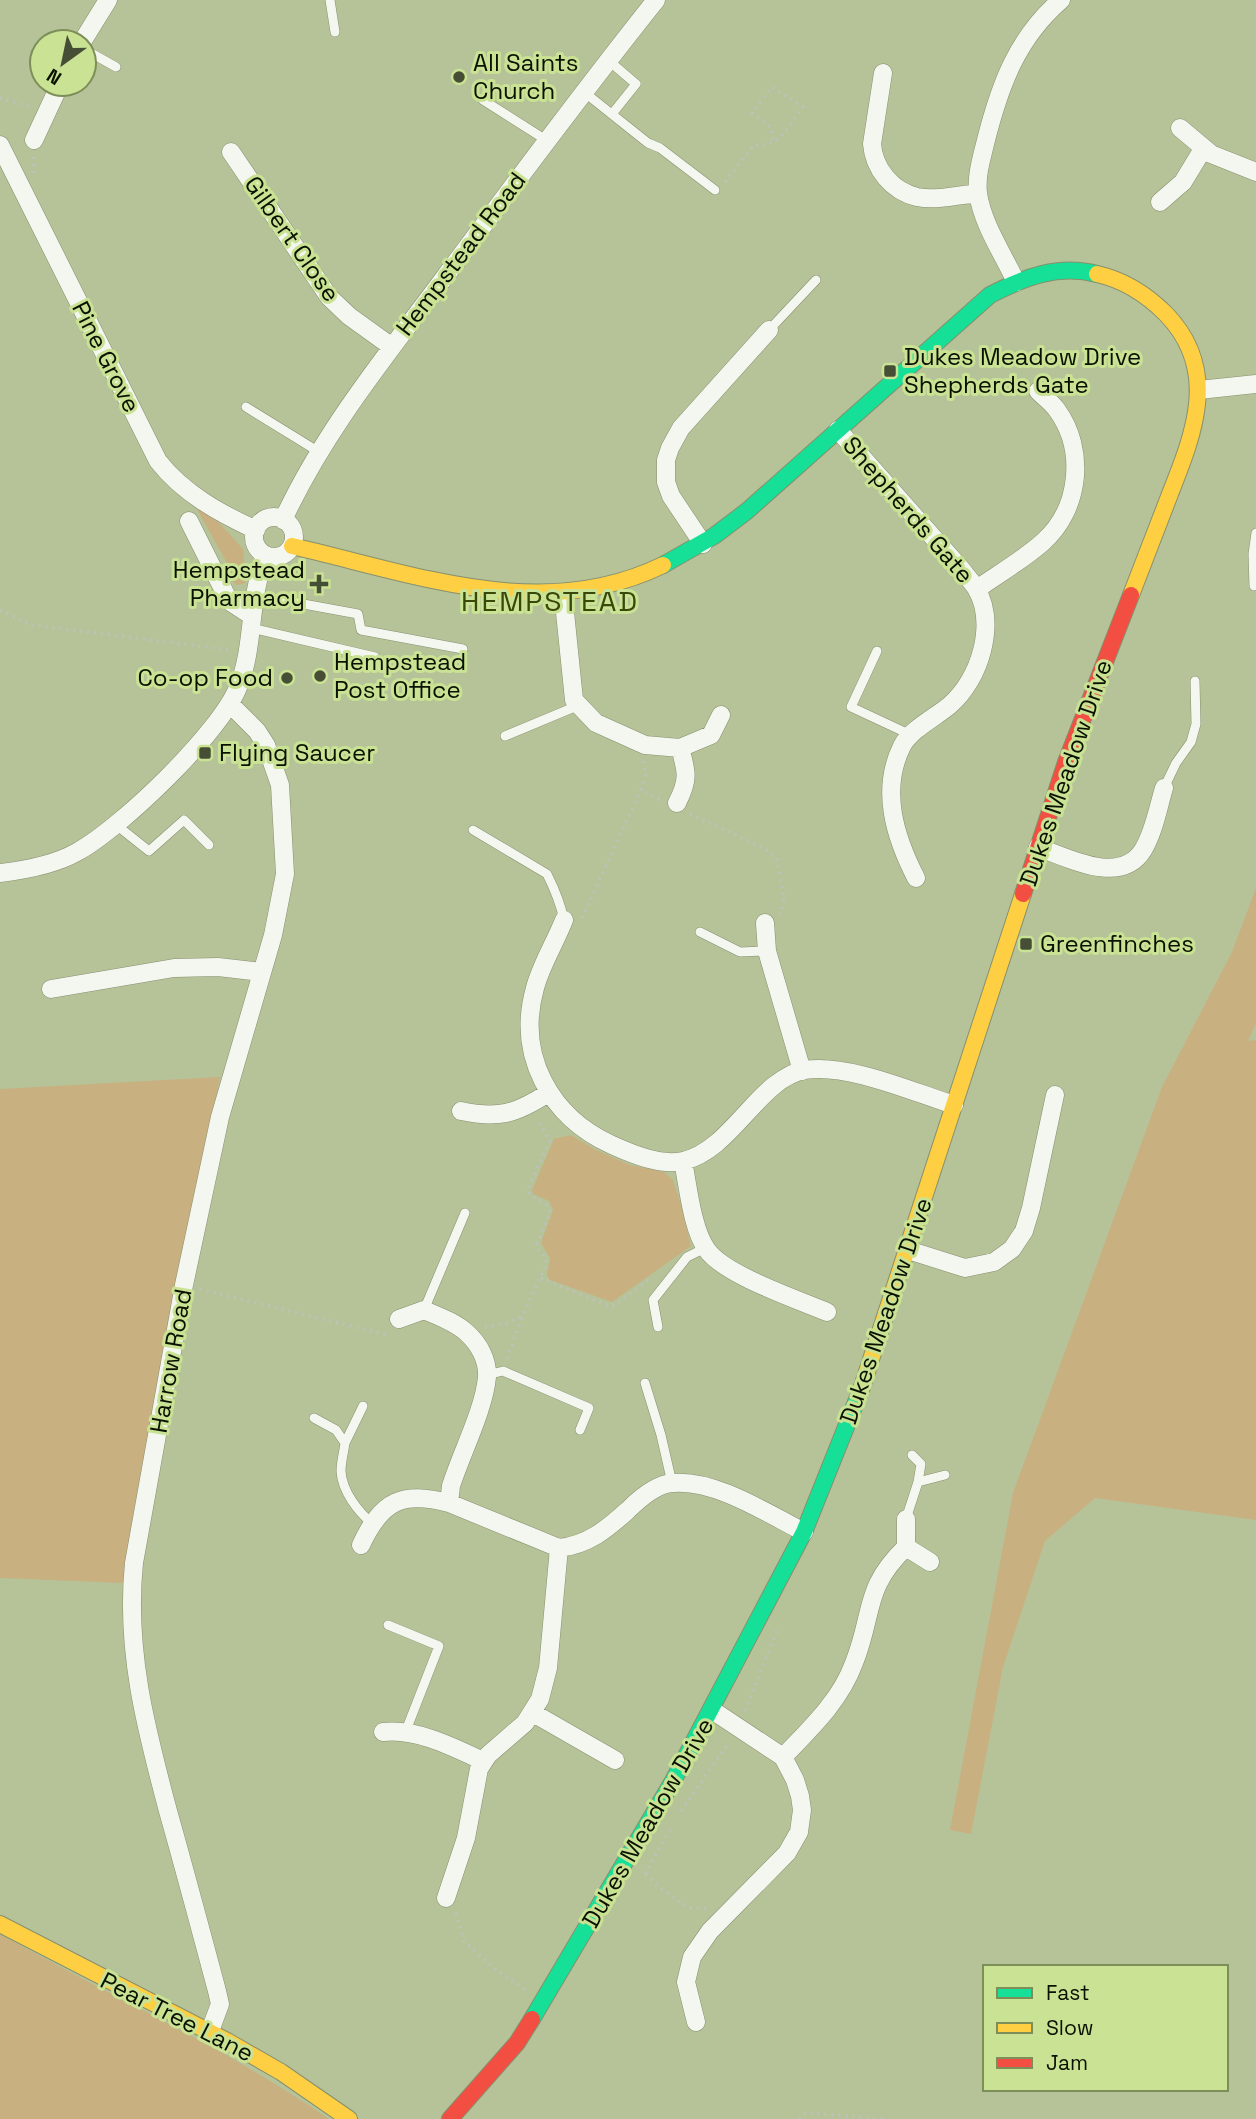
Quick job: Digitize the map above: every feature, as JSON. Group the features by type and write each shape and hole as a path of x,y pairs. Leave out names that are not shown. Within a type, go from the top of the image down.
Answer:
{"street":[{"path":"91,28 108,0"},
{"name":"Hempstead Road","path":"283,520 296,492 352,398 546,140 656,0"},
{"path":"1016,282 988,222 978,192 981,159 1006,74 1026,37 1061,0"},
{"path":"883,72 872,145 881,173 898,188 916,197 978,192"},
{"path":"34,140 53,98"},
{"path":"1180,128 1203,149 1256,172"},
{"name":"Pine Grove","path":"0,145 158,461 178,484 234,520 256,530"},
{"path":"1160,202 1183,182 1203,149"},
{"name":"Gilbert Close","path":"231,152 329,297 349,316 392,347"},
{"name":"Dukes Meadow Drive","path":"292,546 410,574 498,590 563,593 635,579 677,560 745,513 990,295 1016,282 1046,272 1075,270 1103,274 1140,290 1159,306 1185,340 1199,390 1190,442 1066,762 870,1368 804,1532 712,1710 544,2003 517,2043 450,2119"},
{"path":"702,544 671,496 666,482 666,460 681,428 769,330"},
{"path":"1199,390 1256,384"},
{"name":"Shepherds Gate","path":"976,589 1043,542 1060,522 1073,492 1074,444 1057,409 1038,391"},
{"name":"Shepherds Gate","path":"838,430 976,589 984,623 981,657 973,677 953,702 904,743 893,772 892,817 905,857 916,878"},
{"path":"270,518 283,520 292,528 292,546 284,555 267,555 261,552 255,542 256,530 259,524 270,518"},
{"path":"189,521 226,595 251,622"},
{"path":"0,873 58,860 77,852 115,824 178,765 221,718 245,669 254,595 267,555"},
{"path":"563,593 571,690 578,706 596,723 645,745 680,748 710,735 721,715"},
{"name":"Harrow Road","path":"210,2031 220,2004 145,1726 137,1684 131,1592 184,1285 220,1117 262,972 285,874 280,785 266,745 257,731 230,704"},
{"path":"676,805 686,786 687,774 680,748"},
{"path":"1038,847 1093,865 1116,867 1128,864 1137,858 1148,839 1164,788"},
{"path":"564,920 535,986 529,1021 535,1059 548,1093 573,1121 605,1142 647,1158 683,1161 708,1148 733,1128 765,1094 802,1071 833,1070 954,1105"},
{"path":"765,923 767,951 802,1071"},
{"path":"51,989 174,968 218,967 262,972"},
{"path":"461,1111 495,1116 529,1105 548,1093"},
{"path":"908,1250 965,1268 994,1262 1012,1249 1024,1231 1031,1208 1055,1095"},
{"path":"683,1161 705,1248 735,1271 827,1312"},
{"path":"399,1319 424,1310 466,1332 495,1373 451,1486 449,1503"},
{"path":"362,1545 373,1524 393,1502 425,1497 449,1503 559,1548 570,1547 595,1537 645,1495 672,1483 701,1486 721,1492 804,1532"},
{"path":"783,1756 821,1718 841,1690 854,1664 877,1582 884,1570 906,1547 906,1519"},
{"path":"906,1547 930,1562"},
{"path":"446,1898 466,1839 475,1782 483,1761 525,1723 543,1691 548,1668 559,1548"},
{"path":"696,2022 686,1982 688,1966 698,1947 729,1911 786,1853 799,1832 802,1810 795,1780 783,1756 712,1710"},
{"path":"533,1713 615,1760"},
{"path":"383,1732 405,1733 445,1745 483,1761"},
{"name":"Pear Tree Lane","path":"0,1924 210,2031 286,2075 349,2119"}],"lane":[{"path":"330,0 335,32"},
{"path":"98,57 116,67"},
{"path":"608,60 636,84 612,114"},
{"path":"584,92 648,143 660,148 715,191"},
{"path":"483,100 546,140"},
{"path":"769,330 816,280"},
{"path":"246,407 319,452"},
{"path":"1254,586 1253,554 1256,533"},
{"path":"254,595 358,614 361,630 463,649"},
{"path":"251,622 375,657"},
{"path":"877,651 851,707 911,735"},
{"path":"1164,788 1176,763 1191,742 1196,724 1195,681"},
{"path":"505,736 578,706"},
{"path":"115,824 149,851 184,820 209,845"},
{"path":"474,830 547,874 562,908 564,920"},
{"path":"700,932 740,952 767,951"},
{"path":"424,1310 465,1213"},
{"path":"658,1327 653,1300 687,1257 705,1248"},
{"path":"495,1373 589,1408 580,1430"},
{"path":"645,1383 672,1483"},
{"path":"363,1406 345,1443 341,1472 361,1515 373,1524"},
{"path":"314,1418 336,1430 345,1443"},
{"path":"906,1519 921,1464 912,1455"},
{"path":"918,1482 945,1475"},
{"path":"388,1625 439,1646 405,1733"}],"path":[{"path":"715,191 734,173 754,145 765,146 773,143 803,107 783,92 770,88 752,113 771,127 773,143"},
{"path":"0,97 47,111"},
{"path":"0,610 32,625 248,652"},
{"path":"564,920 582,918 641,790 646,775 641,757 645,745"},
{"path":"641,790 764,848 777,859 784,899 781,913 765,923"},
{"path":"495,1373 541,1278 547,1258 537,1244 550,1213 549,1209 544,1201 530,1195 529,1186 550,1141 529,1105"},
{"path":"541,1278 609,1306 615,1305 647,1281 666,1281"},
{"path":"184,1285 384,1334 399,1319"},
{"path":"466,1332 508,1322 523,1315"},
{"path":"645,1874 681,1810 738,1726 781,1619"},
{"path":"630,1857 657,1886 689,1908 729,1911"},
{"path":"446,1898 456,1911 464,1941 495,1969 544,2003"},
{"path":"799,2119 805,2113 886,2119"}],"shaded area":[{"path":"193,502 215,518 243,549 246,581 243,584 236,585 222,567 227,563"},
{"path":"1256,888 1256,1023 1248,1041 1256,1040 1256,1520 1095,1498 1045,1541 1003,1667 971,1834 950,1830 1013,1493 1162,1087 1232,952"},
{"path":"220,1077 124,1583 0,1578 0,1089"},
{"path":"571,1135 630,1165 664,1172 673,1180 681,1205 691,1246 612,1302 550,1280 547,1275 550,1258 541,1243 553,1210 549,1201 533,1194 532,1190 554,1139"},
{"path":"0,1934 249,2068 329,2119 0,2119"}],"traffic: fast":[{"path":"663,565 714,536 747,511 990,295 1042,274 1069,271 1097,274"},
{"path":"532,2019 673,1781 804,1532 862,1387"}],"traffic: slow":[{"path":"1097,274 1134,289 1166,314 1183,335 1193,357 1197,379 1194,425 1187,448 1131,595"},
{"path":"292,546 432,580 525,592 571,591 617,582 663,565"},
{"path":"862,1387 1023,894"},
{"path":"0,1924 227,2041 281,2072 349,2119"}],"traffic: jam":[{"path":"1023,894 1066,762 1131,595"},
{"path":"450,2119 517,2043 532,2019"}],"place":[{"name":"All Saints Church","path":"459,77"},
{"name":"Dukes Meadow Drive Shepherds Gate","path":"890,371"},
{"name":"Hempstead Pharmacy","path":"319,584"},
{"name":"Hempstead Post Office","path":"320,676"},
{"name":"Co-op Food","path":"287,678"},
{"name":"Flying Saucer","path":"205,753"},
{"name":"Greenfinches","path":"1026,944"}],"district":[{"name":"HEMPSTEAD","path":"550,601"}]}
